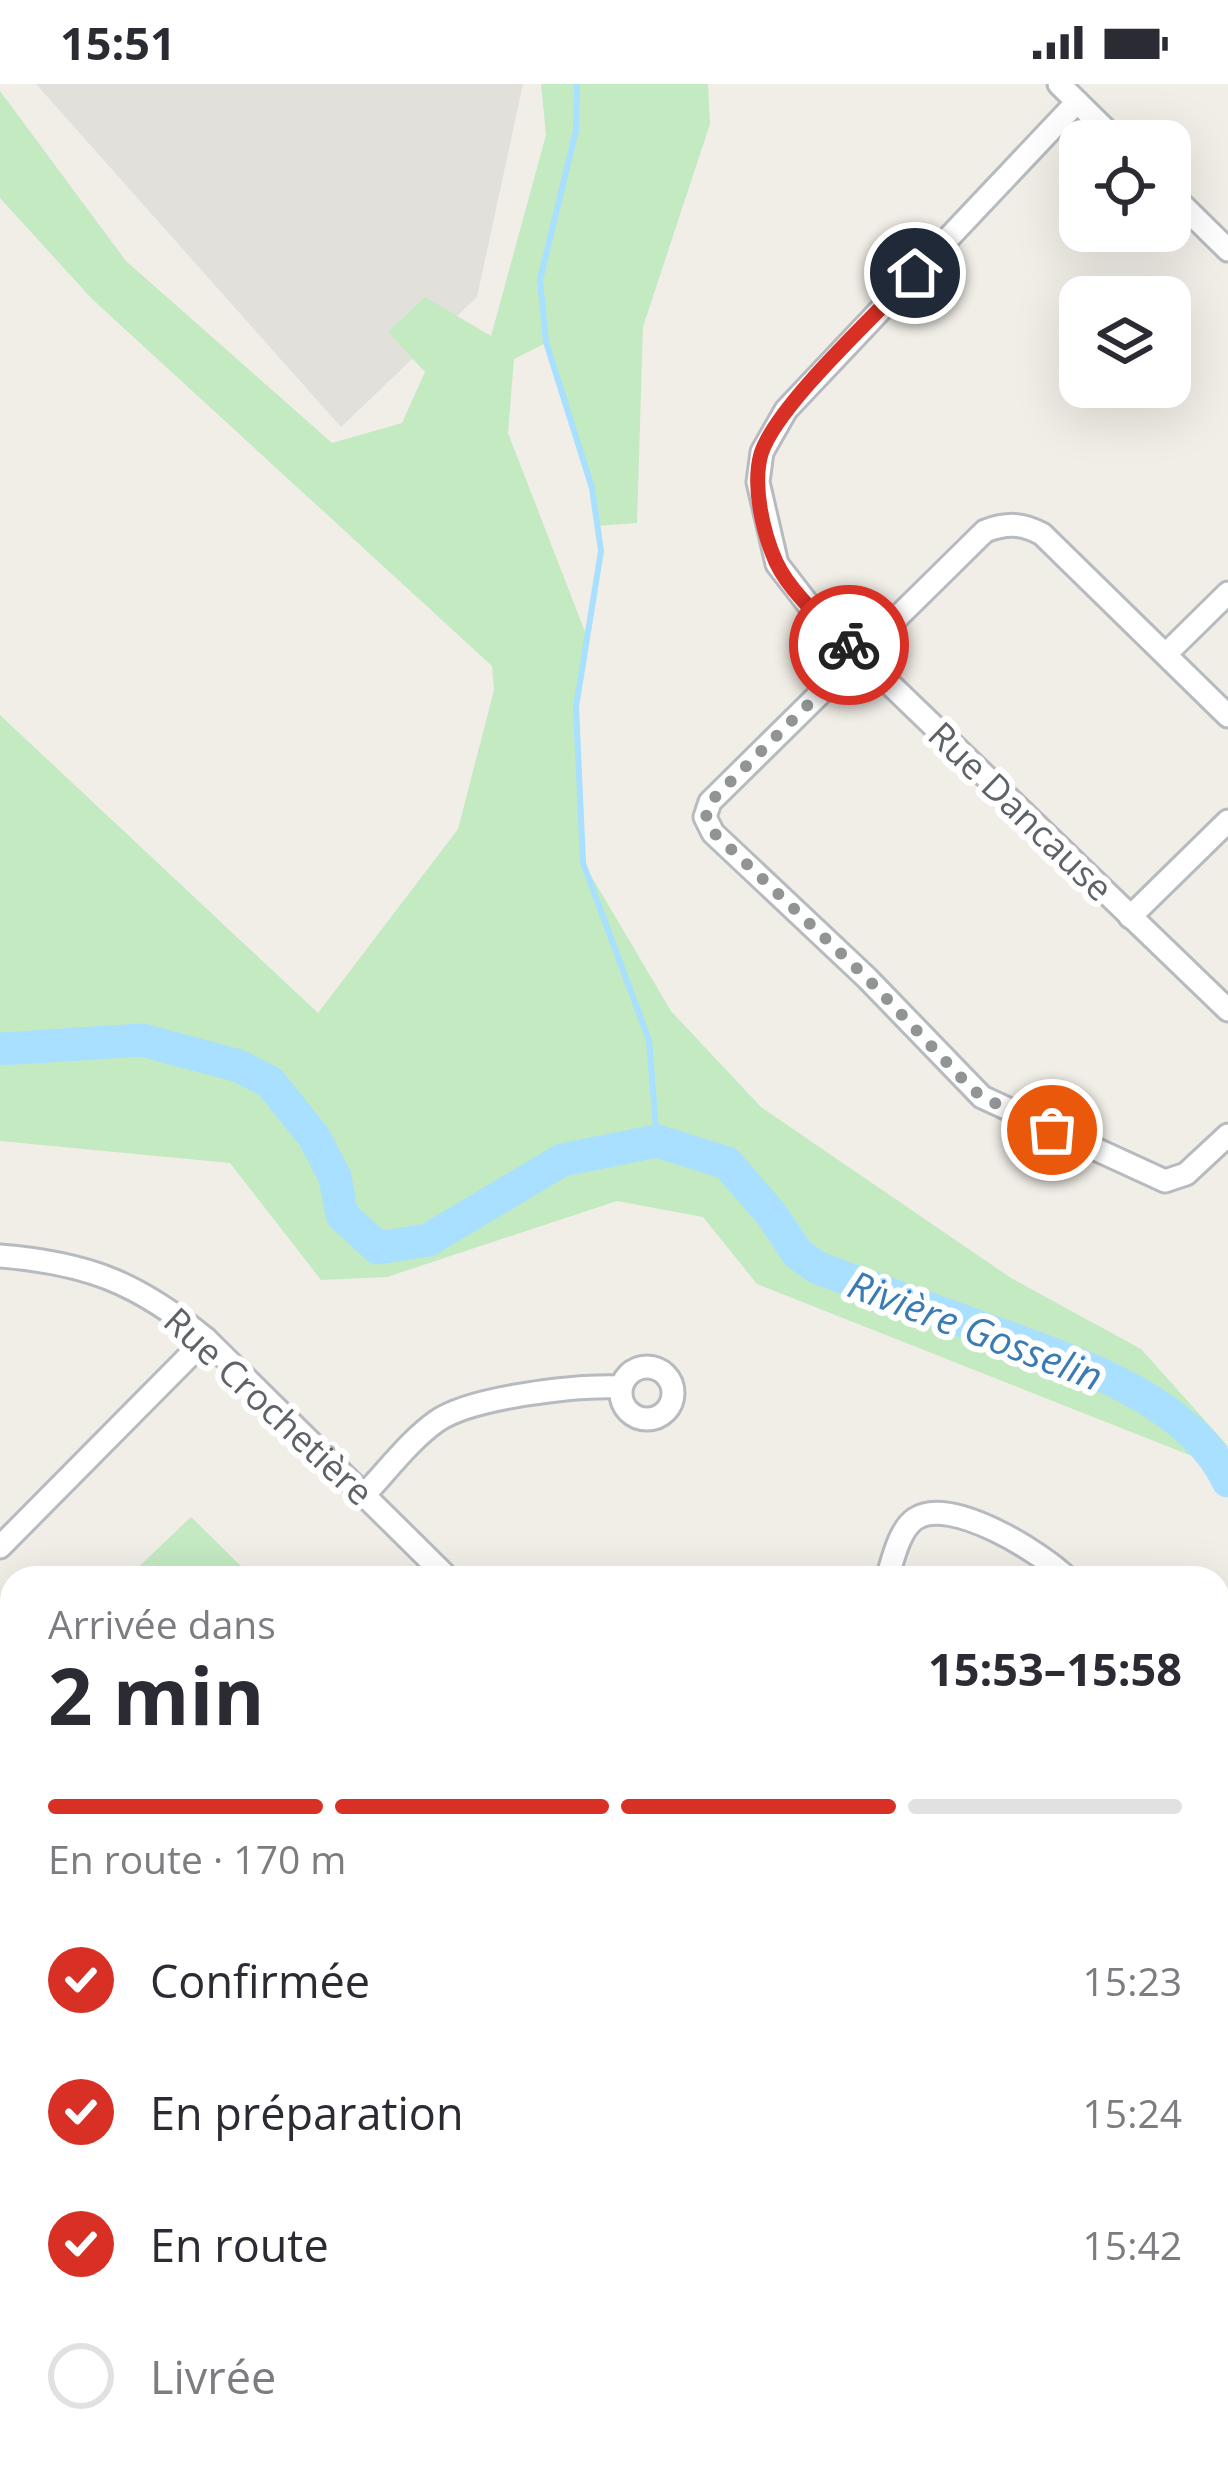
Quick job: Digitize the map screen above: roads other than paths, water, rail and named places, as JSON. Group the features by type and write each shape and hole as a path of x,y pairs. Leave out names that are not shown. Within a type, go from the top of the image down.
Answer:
{"street":[{"path":"1072,91 1098,120"},
{"name":"Rue Dancause","path":"1072,91 786,410 762,452 758,482 777,564 811,608 1228,1010"},
{"path":"1191,213 1226,244"},
{"path":"1228,716 1042,534 1026,525 1004,524 985,531 859,654 710,802 706,817 713,832 867,978 982,1097 1165,1180 1186,1174 1228,1135"},
{"path":"1166,654 1228,593"},
{"path":"1130,917 1228,821"},
{"name":"Rue Crochetière","path":"0,1256 77,1265 116,1278 169,1308 436,1566"},
{"path":"0,1547 206,1339"},
{"path":"364,1495 431,1425 449,1413 480,1403 588,1387 621,1387"},
{"path":"891,1566 913,1520 931,1513 952,1514 1030,1546 1053,1566"}],"waterway":[{"path":"577,84 576,130 540,280 546,342 592,488 601,551 576,707 583,863 649,1040 657,1141"},
{"name":"Rivière Gosselin","path":"0,1049 142,1040 239,1066 270,1082 314,1137 335,1177 342,1215 378,1248 428,1240 562,1160 657,1141 727,1163 798,1254 818,1268 1117,1382 1183,1425 1209,1451 1228,1481"}]}
